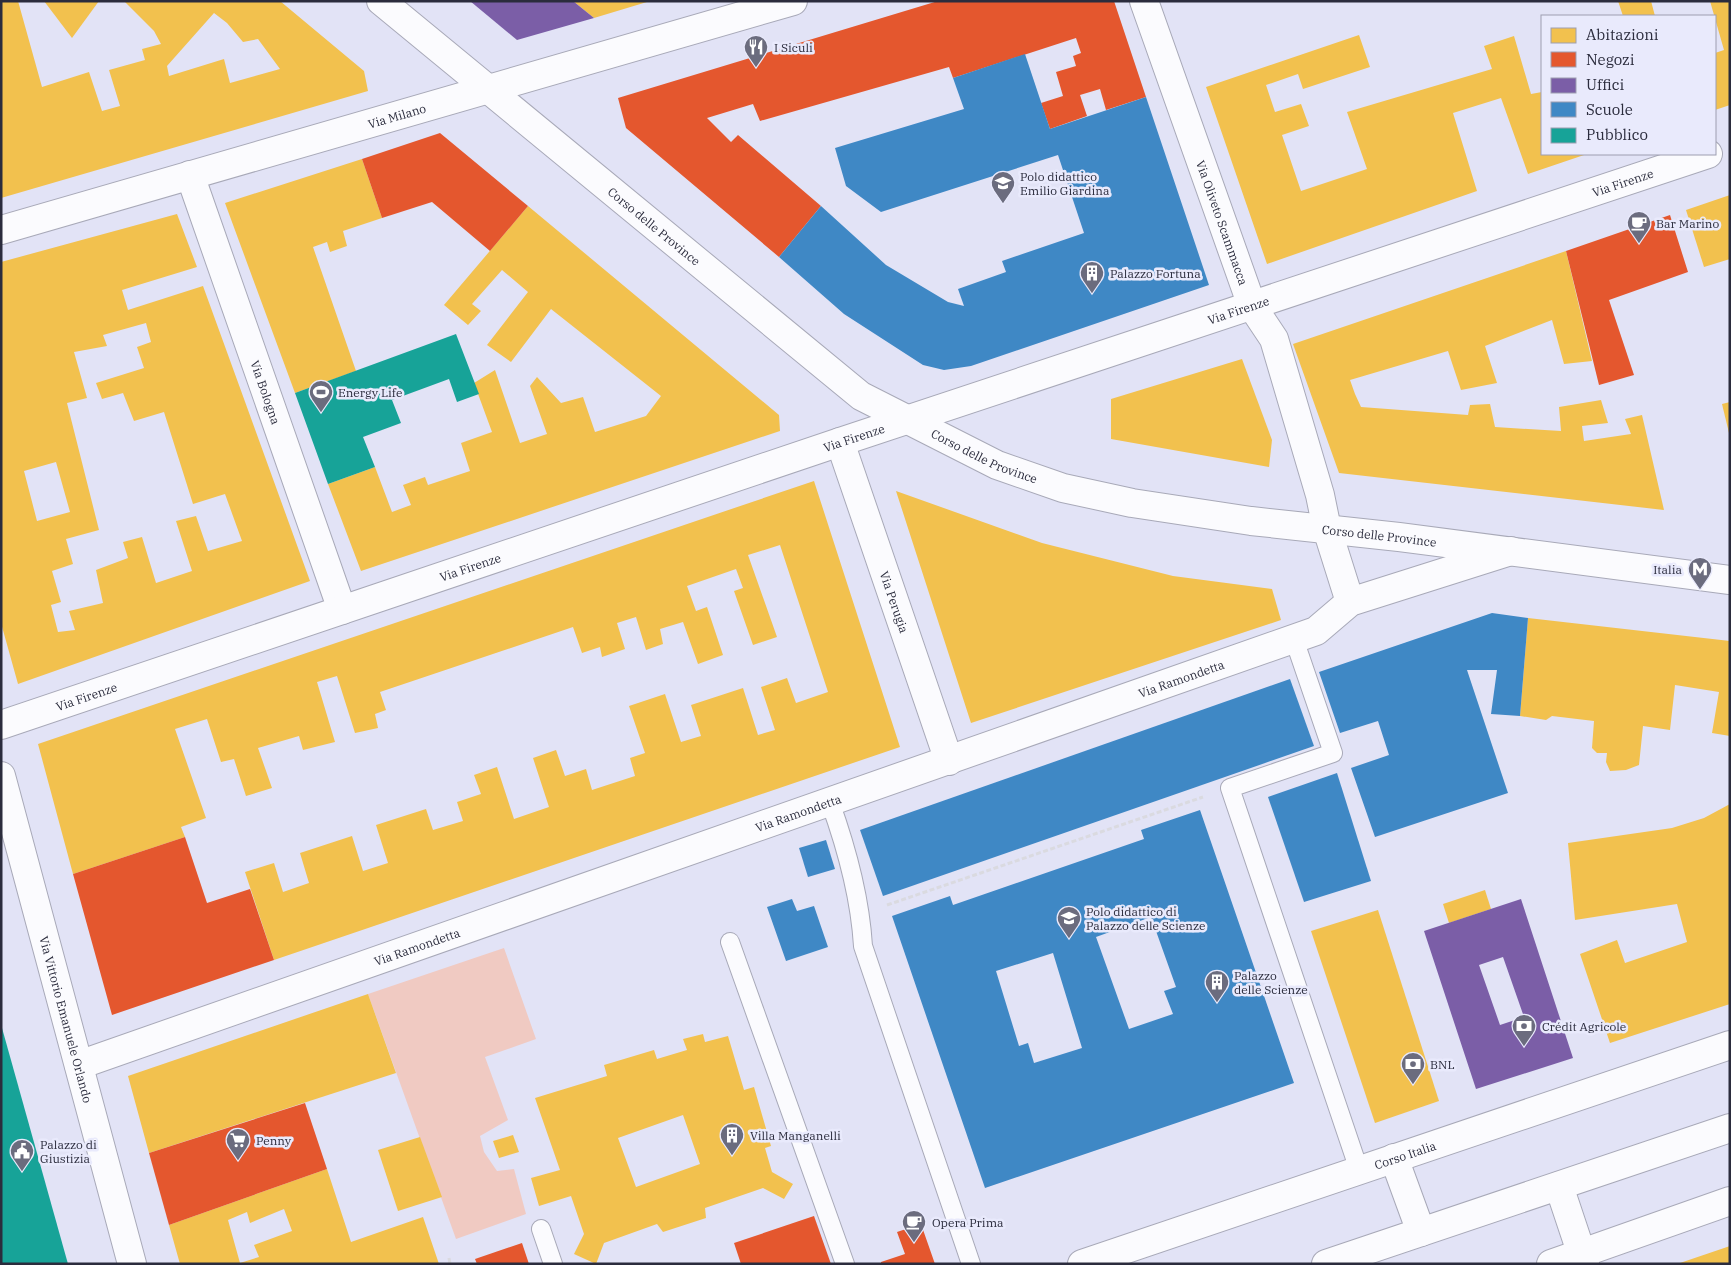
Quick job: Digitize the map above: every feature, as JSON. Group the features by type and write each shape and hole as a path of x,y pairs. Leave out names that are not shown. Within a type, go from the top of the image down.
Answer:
{"street":[{"name":"Corso delle Province","path":"381,1 861,396 997,465 1063,488 1132,503 1730,580"},
{"name":"Via Milano","path":"1,230 793,1"},
{"name":"Via Oliveto Scammacca","path":"1144,1 1252,306 1274,339 1320,495 1327,529 1350,602"},
{"path":"1716,152 1730,147"},
{"name":"Via Firenze","path":"1,725 840,442 1705,155"},
{"name":"Via Bologna","path":"190,175 342,610"},
{"name":"Via Perugia","path":"840,442 949,761"},
{"name":"Via Ramondetta","path":"79,1065 1294,639 1316,631 1350,602 1511,551"},
{"name":"Via Vittorio Emanuele Orlando","path":"1,776 132,1264"},
{"name":"Corso Italia","path":"1082,1264 1730,1045"},
{"path":"1326,1264 1730,1128"},
{"path":"1394,1158 1421,1232"},
{"path":"1559,1186 1584,1259"},
{"path":"1551,1264 1584,1259 1730,1202"}],"lane":[{"path":"1294,639 1333,753 1230,788 1359,1170"},
{"path":"830,802 842,835 861,914 863,946 971,1264"},
{"path":"730,942 845,1264"},
{"path":"541,1229 553,1264"}],"path":[{"path":"861,914 1230,788"},
{"path":"449,1258 450,1264"}],"shaded area":[{"path":"504,948 536,1039 485,1057 508,1120 480,1136 484,1152 497,1171 514,1169 526,1214 456,1239 368,994"}],"building: Abitazioni":[{"path":"1,1 18,1 42,87 89,72 102,111 120,106 109,70 145,60 142,49 161,44 154,31 124,1 280,1 364,71 368,91 1,198","holes":["214,13 227,23 243,42 258,39 280,69 230,83 224,59 169,76 167,66"]},
{"path":"44,1 99,1 72,38"},
{"path":"573,1 647,1 647,2 594,18"},
{"path":"1618,1 1651,1 1655,15 1623,15"},
{"path":"1710,1 1730,1 1730,105 1716,110 1716,53 1724,50 1716,22 1716,15 1714,15"},
{"path":"1359,35 1370,67 1303,89 1298,74 1266,85 1275,112 1301,104 1309,126 1282,135 1301,191 1367,169 1347,112 1492,69 1484,46 1514,36 1531,94 1541,92 1541,155 1584,155 1528,174 1501,98 1453,113 1477,191 1267,264 1206,87"},
{"path":"362,159 382,218 343,231 347,246 330,252 327,242 313,247 356,371 295,393 225,203"},
{"path":"1730,195 1730,259 1704,267 1686,210"},
{"path":"528,206 779,415 780,431 361,571 328,484 375,467 392,512 411,505 403,485 425,477 428,485 470,471 461,443 492,432 474,383 495,370 520,443 547,434 530,386 537,377 561,403 583,397 595,432 646,416 661,396 551,309 511,362 487,345 528,292 502,270 472,304 481,311 468,325 444,305"},
{"path":"177,214 197,267 122,290 128,310 203,286 310,581 18,684 1,623 1,262","holes":["146,323 151,342 137,347 144,368 96,383 102,399 123,393 134,421 164,412 193,504 225,494 242,541 208,551 196,516 176,521 192,571 156,583 142,537 123,542 128,558 96,570 103,603 69,611 75,630 58,632 51,605 61,602 52,571 73,564 66,539 99,530 67,403 87,398 74,352 107,346 103,335","56,462 70,512 37,521 24,471"]},
{"path":"1566,251 1592,361 1564,364 1552,320 1485,346 1497,383 1461,390 1448,351 1350,380 1355,394 1361,407 1468,415 1470,405 1490,404 1495,427 1561,431 1559,407 1601,400 1608,423 1582,426 1584,441 1631,434 1625,419 1642,415 1664,510 1339,473 1293,344"},
{"path":"1242,359 1272,440 1269,467 1111,439 1111,399"},
{"path":"1730,402 1730,433 1729,433 1722,404"},
{"path":"814,481 900,747 274,960 245,872 274,863 283,892 309,883 300,853 352,836 363,871 388,863 376,825 426,809 433,830 463,821 457,802 481,794 474,775 497,767 514,819 549,807 533,758 556,750 565,776 586,769 592,790 635,776 630,758 645,753 629,706 665,694 681,742 701,736 691,705 743,688 758,735 775,730 761,687 787,678 796,703 828,692 780,545 748,555 777,637 753,645 734,591 743,588 736,569 687,586 696,611 707,607 723,655 698,664 683,622 660,629 663,644 646,650 636,617 617,623 625,649 602,657 600,647 582,653 573,627 380,692 386,710 375,714 378,728 355,733 337,676 317,682 335,742 303,750 299,736 258,748 272,788 246,796 234,759 221,762 207,719 175,729 206,818 181,827 185,837 73,874 38,744"},
{"path":"896,491 1042,543 1173,576 1272,589 1281,620 971,723"},
{"path":"1528,618 1730,641 1730,736 1712,733 1719,692 1675,685 1670,730 1643,726 1639,765 1626,770 1610,771 1606,762 1607,753 1597,753 1592,748 1594,721 1552,716 1546,720 1520,716"},
{"path":"1730,804 1730,1004 1610,1043 1580,954 1617,940 1625,963 1687,942 1677,904 1575,920 1568,843 1672,828 1704,818"},
{"path":"1485,890 1491,909 1449,923 1443,904"},
{"path":"1378,910 1439,1101 1375,1123 1311,931"},
{"path":"368,994 396,1073 149,1153 128,1076"},
{"name":"Villa Manganelli","path":"703,1034 705,1042 728,1036 744,1090 754,1087 771,1146 765,1148 772,1172 793,1184 784,1199 763,1188 705,1208 706,1218 663,1232 657,1224 604,1243 596,1264 574,1254 584,1234 571,1196 539,1206 531,1178 560,1170 535,1098 607,1076 604,1065 654,1050 657,1059 687,1050 683,1039","holes":["683,1115 700,1164 636,1187 618,1138"]},
{"path":"513,1135 519,1152 499,1158 493,1141"},
{"path":"420,1137 442,1197 398,1211 378,1150"},
{"path":"327,1169 351,1242 423,1217 439,1264 180,1264 169,1225","holes":["284,1209 292,1231 254,1245 259,1257 240,1263 228,1220 247,1212 250,1223"]},
{"path":"1730,1246 1730,1264 1680,1264 1680,1263"}],"building: Negozi":[{"path":"938,1 1114,1 1146,97 1106,110 1100,89 1080,95 1087,116 1050,129 1041,103 1063,96 1056,72 1076,66 1073,56 1081,53 1076,38 953,78 949,67 760,121 753,104 707,118 731,142 738,135 821,206 779,257 626,128 618,98"},
{"path":"440,133 528,206 490,251 432,202 382,218 362,159"},
{"path":"1670,215 1688,272 1609,300 1634,375 1599,385 1566,251"},
{"path":"185,837 207,903 250,889 274,960 112,1015 73,874"},
{"name":"Penny","path":"305,1103 327,1169 169,1225 149,1153"},
{"path":"814,1216 831,1264 741,1264 734,1243"},
{"name":"Opera Prima","path":"921,1224 935,1264 881,1264 881,1262 905,1254 897,1232"},
{"path":"522,1243 529,1264 477,1264 475,1259"}],"building: Uffici":[{"path":"470,1 573,1 594,18 517,40"},
{"path":"1521,899 1573,1058 1476,1089 1424,931","holes":["1503,957 1524,1017 1500,1025 1479,965"]}],"building: Scuole":[{"path":"1025,54 1050,129 1146,97 1209,285 971,366 944,370 923,365 844,314 779,257 821,206 886,265 948,302 964,306 958,289 1006,272 1002,261 1084,233 1058,155 881,212 846,186 835,148 964,109 953,78"},
{"path":"1492,613 1528,618 1520,716 1491,714 1497,670 1467,670 1508,793 1375,837 1351,768 1389,755 1378,721 1340,733 1319,672"},
{"path":"1290,679 1314,746 883,896 860,830"},
{"path":"1337,773 1371,881 1304,902 1268,797"},
{"name":"Palazzo delle Scienze","path":"1200,810 1294,1083 985,1188 892,916 950,896 953,905 1144,839 1141,830","holes":["1151,917 1176,987 1164,991 1173,1014 1129,1029 1096,937","1053,953 1082,1048 1034,1063 1028,1043 1019,1046 996,971"]},
{"path":"826,840 835,869 808,877 799,848"},
{"path":"792,899 797,911 814,906 828,947 786,961 767,907"}],"building: Pubblico":[{"path":"456,334 479,394 457,402 449,379 392,400 401,423 363,437 375,467 328,484 295,393"},
{"name":"Palazzo di Giustizia","path":"2,1028 68,1264 1,1264"}],"place":[{"name":"I Siculi","path":"756,68"},
{"name":"Polo didattico Emilio Giardina","path":"1003,204"},
{"name":"Bar Marino","path":"1639,244"},
{"name":"Palazzo Fortuna","path":"1092,294"},
{"name":"Energy Life","path":"321,413"},
{"name":"Italia","path":"1700,590"},
{"name":"Polo didattico di Palazzo delle Scienze","path":"1069,939"},
{"name":"Palazzo delle Scienze","path":"1217,1003"},
{"name":"Crédit Agricole","path":"1524,1047"},
{"name":"BNL","path":"1413,1085"},
{"name":"Villa Manganelli","path":"732,1156"},
{"name":"Penny","path":"238,1161"},
{"name":"Palazzo di Giustizia","path":"22,1172"},
{"name":"Opera Prima","path":"914,1243"}]}
